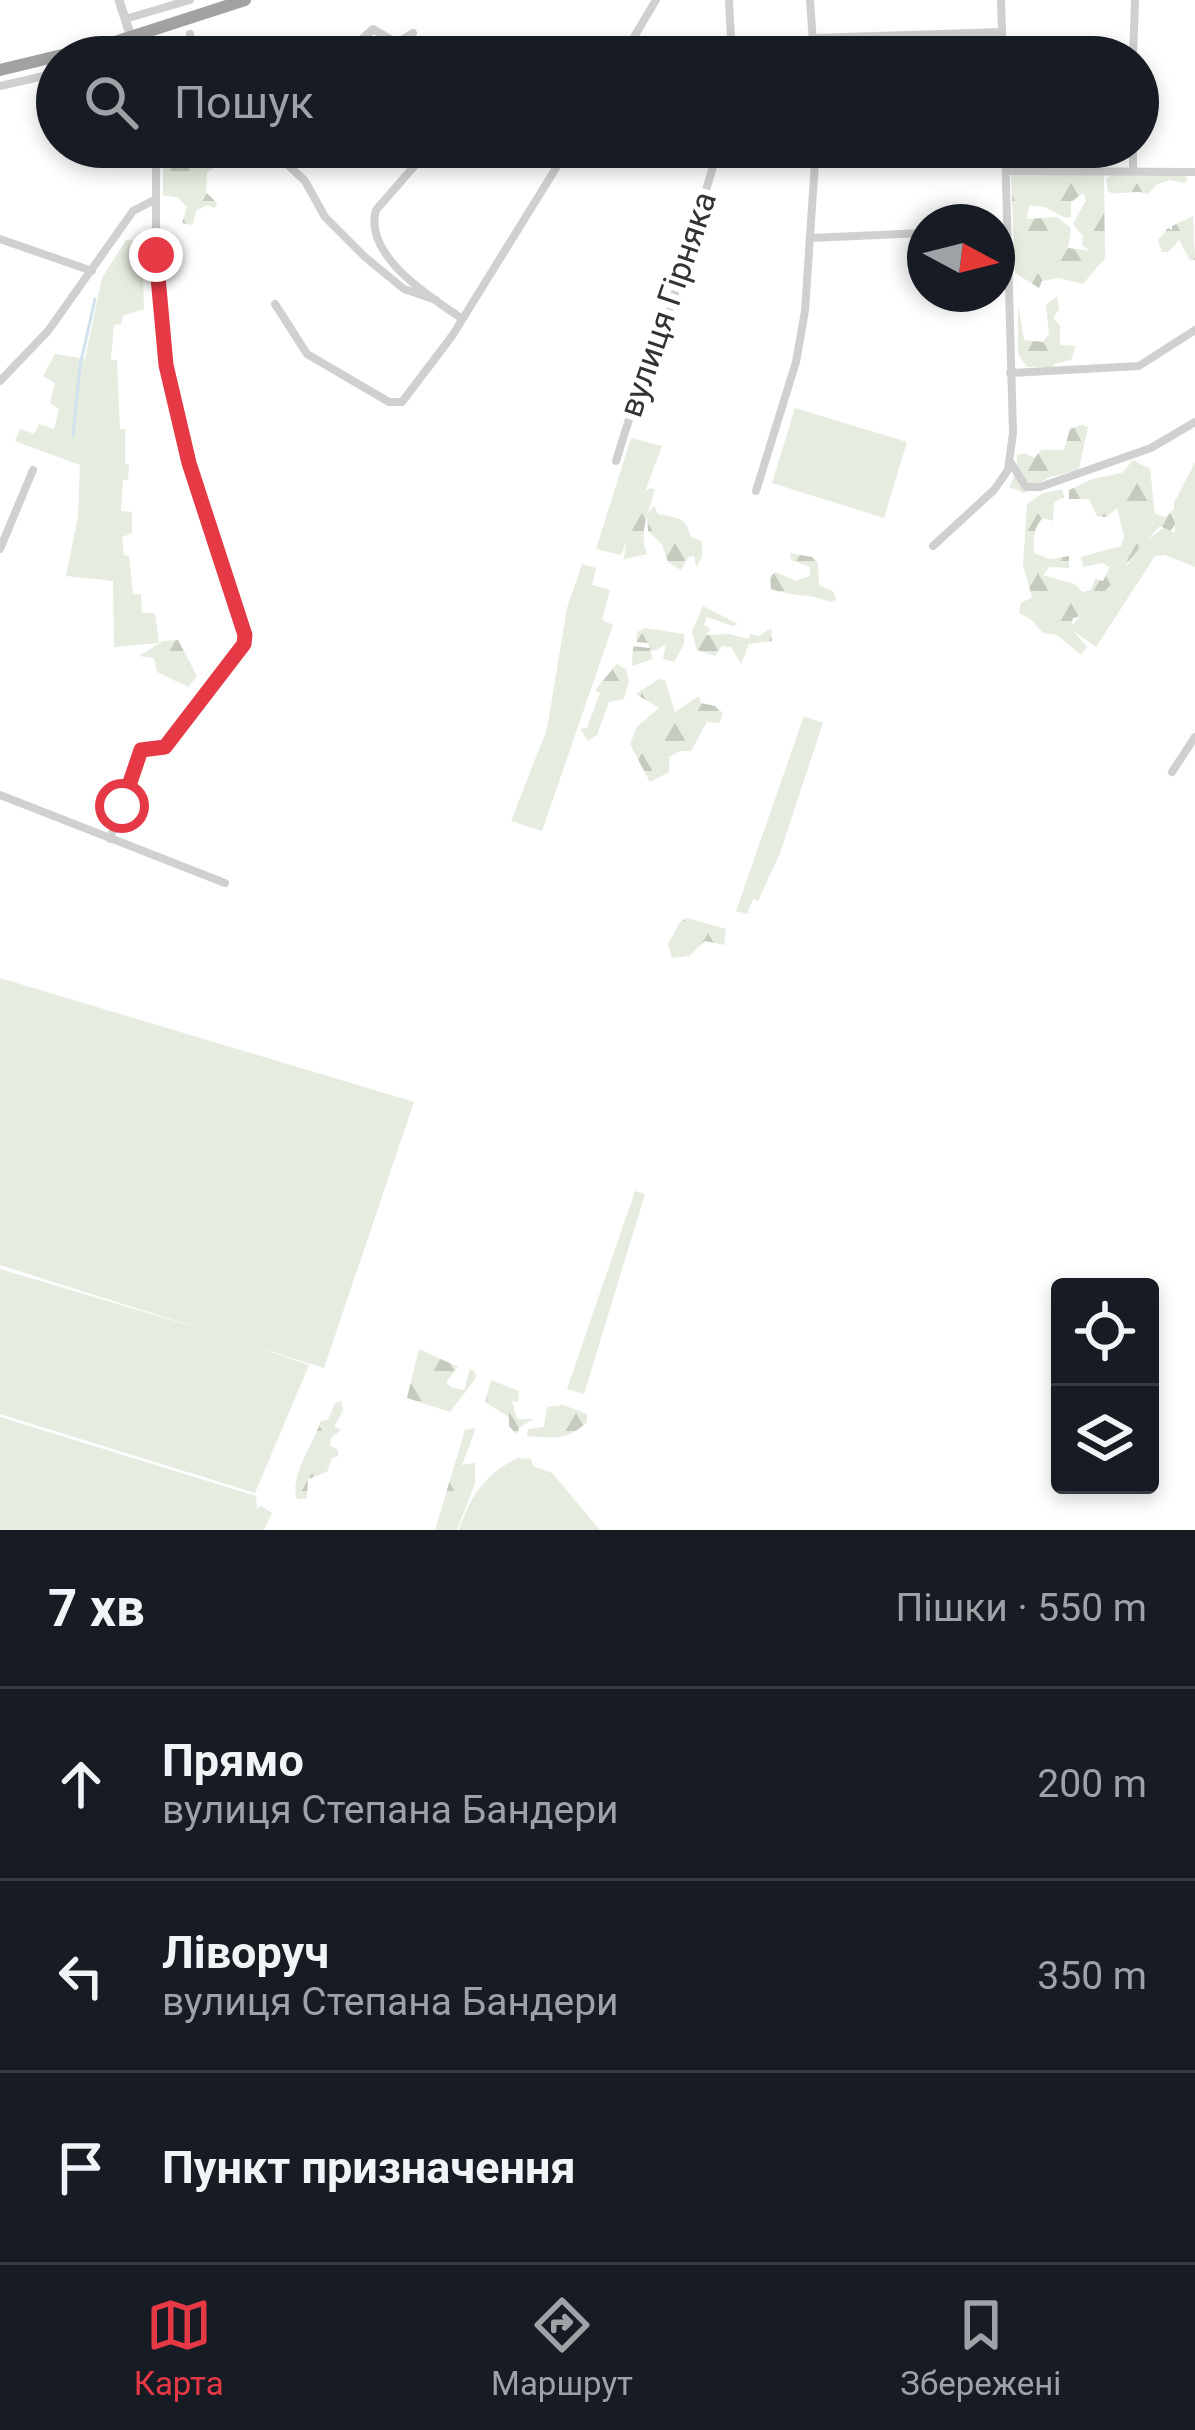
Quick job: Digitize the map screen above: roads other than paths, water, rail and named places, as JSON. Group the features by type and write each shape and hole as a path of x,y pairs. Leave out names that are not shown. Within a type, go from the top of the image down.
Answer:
{"highway":[{"path":"134,36 245,0"},
{"path":"0,70 36,61"}],"street":[{"path":"119,0 131,36"},
{"path":"124,19 190,0"},
{"path":"635,36 656,0"},
{"path":"729,0 731,36"},
{"path":"810,0 814,36"},
{"path":"1000,0 1002,36"},
{"path":"1134,36 1135,0"},
{"path":"877,36 1002,32"},
{"path":"408,36 412,33"},
{"path":"0,86 36,78"},
{"path":"110,838 141,750 165,747 244,644 245,635 189,463 166,365 159,306 155,168"},
{"path":"291,168 305,181 325,217 365,257 404,289 436,300"},
{"path":"412,168 376,210 373,222 384,250 461,318"},
{"path":"275,304 307,353 389,402 402,402 430,367 555,168"},
{"name":"вулиця Гірняка","path":"616,461 640,384 664,329 712,168"},
{"path":"756,491 796,362 815,168"},
{"path":"1004,204 1006,168"},
{"path":"1006,171 1195,172"},
{"path":"0,381 48,331 137,209 154,200"},
{"path":"810,238 907,234"},
{"path":"0,239 92,271"},
{"path":"933,546 994,490 1010,462 1007,312"},
{"path":"1010,373 1139,366 1195,330"},
{"path":"0,365 14,369"},
{"path":"1010,462 1025,487 1040,488 1151,448 1195,422"},
{"path":"0,549 33,470"},
{"path":"1172,772 1195,737"},
{"path":"0,795 225,884"}],"waterway":[{"path":"73,436 80,366 95,299"}]}
